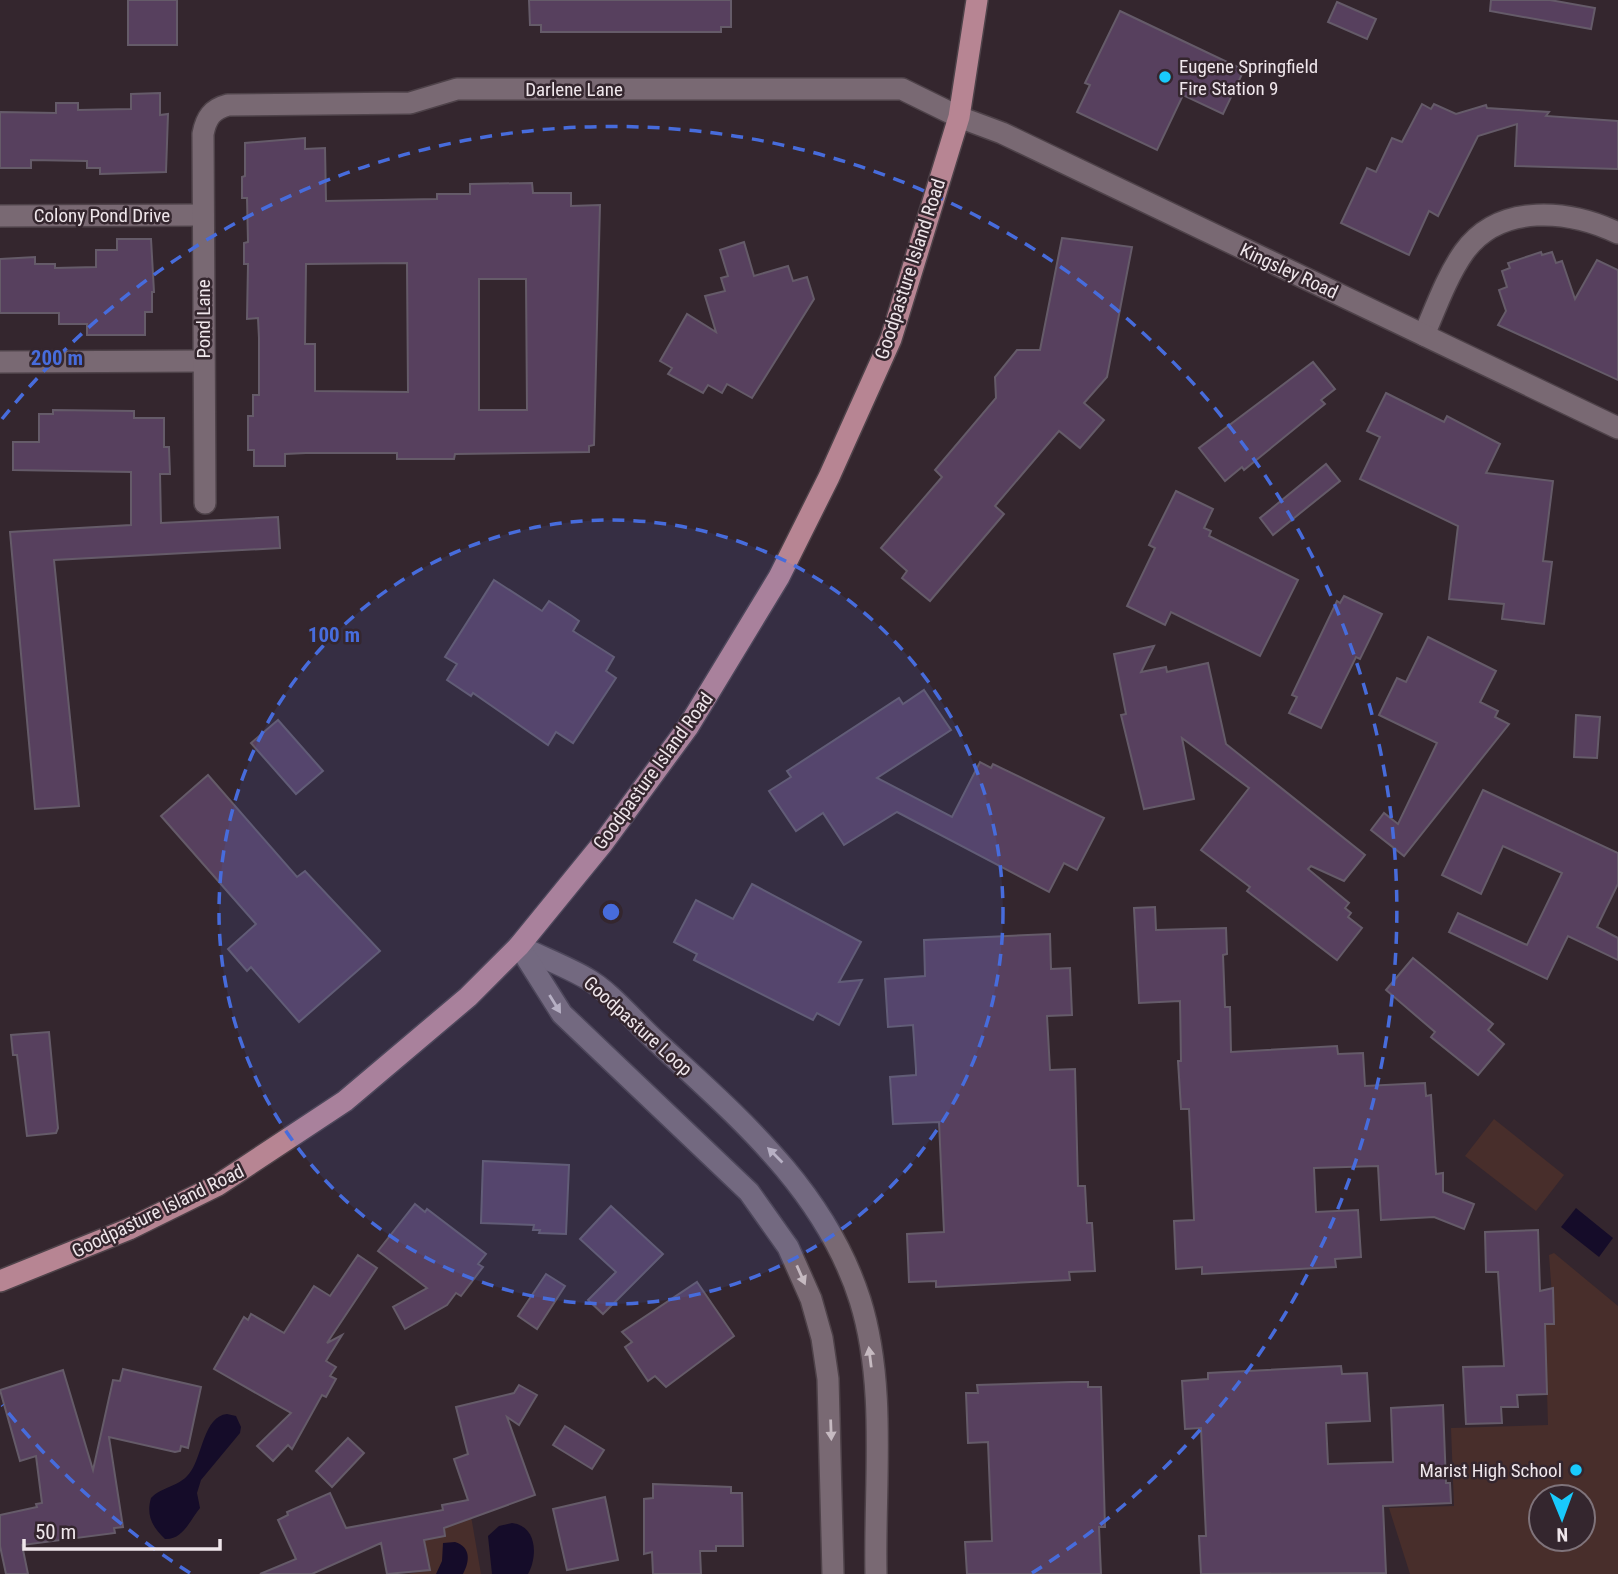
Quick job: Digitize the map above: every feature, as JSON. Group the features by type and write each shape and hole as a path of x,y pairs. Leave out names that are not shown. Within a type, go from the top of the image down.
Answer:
{"main road":[{"name":"Goodpasture Island Road","path":"0,1281 129,1229 218,1185 276,1149 394,1063 468,997 519,946 603,842 688,727 779,577 829,477 891,339 959,117 977,0"}],"street":[{"name":"Darlene Lane","path":"203,134 211,113 228,105 410,103 457,89 902,89 959,117"},
{"name":"Kingsley Road","path":"959,117 1002,134 1618,428"},
{"name":"Pond Lane","path":"203,134 205,503"},
{"path":"1423,335 1461,257 1475,239 1489,229 1508,220 1548,214 1572,215 1618,233"},
{"name":"Colony Pond Drive","path":"0,216 203,215"},
{"path":"0,362 203,361"},
{"name":"Goodpasture Loop","path":"519,946 562,1014 749,1192 768,1216 794,1259 811,1299 822,1338 828,1379 833,1574"},
{"name":"Goodpasture Loop","path":"519,946 588,979 728,1107 787,1167 830,1232 860,1302 870,1354 875,1394 876,1574"}],"shaded area":[{"path":"1494,1119 1564,1175 1536,1211 1465,1156"},
{"path":"1576,1208 1613,1238 1599,1257 1561,1227"},
{"path":"1554,1253 1618,1306 1618,1574 1410,1574 1389,1508 1454,1506 1451,1428 1548,1425 1545,1324 1554,1323 1549,1255"},
{"path":"219,1416 236,1416 241,1427 240,1433 201,1480 197,1493 200,1508 181,1533 165,1539 151,1520 151,1498 187,1476 195,1464 208,1429"},
{"path":"471,1516 481,1574 407,1574 430,1570 424,1538 445,1536 442,1519"},
{"path":"512,1523 520,1525 531,1536 534,1551 531,1567 528,1574 492,1574 488,1536 499,1526"},
{"path":"455,1542 464,1547 468,1555 463,1574 436,1574 442,1561 443,1543"}],"building":[{"path":"128,0 177,0 177,45 128,45"},
{"path":"529,0 731,0 731,27 721,27 721,32 541,32 541,25 530,25"},
{"path":"1491,0 1550,0 1595,8 1591,29 1490,11"},
{"path":"1337,2 1376,19 1367,39 1328,22"},
{"name":"Eugene Springfield Fire Station 9","path":"1120,11 1244,70 1223,114 1183,95 1157,150 1077,112 1090,85 1085,83"},
{"path":"160,93 160,115 168,114 166,172 100,174 100,168 87,168 87,161 31,160 31,168 0,168 0,112 56,113 56,103 78,103 78,110 131,109 131,94"},
{"path":"1422,104 1431,109 1434,104 1456,114 1486,105 1487,108 1549,112 1546,116 1618,121 1618,169 1515,166 1517,124 1478,136 1438,216 1429,211 1409,255 1341,223 1367,168 1376,172 1392,138 1402,142"},
{"path":"305,138 305,149 325,148 326,201 437,199 437,194 470,194 470,184 532,183 533,193 571,193 571,206 600,205 594,445 589,446 589,452 455,454 454,459 397,459 397,453 306,453 285,454 285,466 254,466 254,450 248,450 248,416 253,416 253,395 259,395 259,338 258,318 247,319 248,264 244,264 244,243 248,242 247,198 242,198 245,143","holes":["407,263 408,392 315,391 315,344 305,344 306,264","479,279 526,279 527,410 479,410"]},
{"path":"1062,238 1132,247 1107,377 1084,403 1104,420 1080,448 1059,431 995,506 1004,514 930,601 902,578 907,571 881,548 942,477 935,470 996,398 995,377 1017,350 1040,350"},
{"path":"117,239 151,239 154,292 152,312 145,312 145,335 87,335 87,324 59,324 59,313 0,313 0,259 35,257 35,264 55,264 55,268 96,267 96,250 117,250"},
{"path":"744,242 754,276 788,266 793,281 807,277 814,299 752,398 727,384 722,393 708,385 703,393 668,374 672,368 660,361 687,314 716,332 705,296 725,291 721,278 728,276 720,250"},
{"path":"1541,252 1542,255 1552,252 1556,263 1562,261 1575,299 1597,260 1618,270 1618,380 1498,325 1506,311 1499,290 1507,287 1502,271 1510,268 1508,263"},
{"path":"1313,362 1335,389 1321,400 1325,404 1244,470 1242,467 1225,481 1199,448"},
{"path":"1386,393 1444,422 1447,416 1500,444 1486,473 1553,481 1543,561 1552,562 1544,624 1502,619 1504,604 1449,599 1458,526 1360,479 1380,437 1367,431"},
{"path":"53,410 134,411 134,418 164,418 164,447 169,447 170,474 160,474 161,523 278,517 280,548 54,560 79,806 35,809 10,532 131,525 131,472 13,470 13,442 39,442 39,414 53,414"},
{"path":"1326,464 1340,481 1273,535 1260,518"},
{"path":"1176,491 1213,509 1204,528 1211,531 1209,536 1298,580 1260,656 1171,612 1165,625 1127,606 1155,548 1149,545"},
{"path":"494,580 542,611 549,601 579,621 573,631 614,657 606,671 616,678 573,743 556,732 548,745 473,693 471,696 447,680 457,664 445,657"},
{"path":"1344,596 1382,614 1360,659 1356,657 1321,728 1289,713 1297,697 1292,695 1337,601 1340,603"},
{"path":"1428,637 1496,671 1480,702 1498,711 1495,717 1509,724 1404,856 1371,830 1384,813 1398,824 1437,743 1379,715 1397,678 1406,682"},
{"path":"1154,646 1141,672 1166,667 1167,672 1208,663 1226,744 1365,855 1344,881 1311,866 1308,869 1349,903 1345,908 1351,913 1348,917 1362,928 1337,960 1247,891 1250,887 1201,850 1249,788 1182,738 1194,799 1144,809 1121,715 1126,714 1114,654"},
{"path":"924,690 951,730 877,778 952,817 980,762 991,768 993,764 1104,818 1077,870 1064,863 1049,892 897,812 844,845 823,813 796,831 769,791 791,777 787,771 899,698 903,704"},
{"path":"1576,715 1600,717 1597,758 1574,757"},
{"path":"278,720 323,771 296,794 251,743"},
{"path":"208,775 297,877 305,871 380,951 299,1022 251,967 247,971 228,949 256,924 161,816"},
{"path":"1483,790 1618,853 1618,884 1597,927 1618,938 1618,960 1568,936 1547,979 1449,932 1458,913 1527,945 1562,873 1503,846 1481,894 1442,875"},
{"path":"752,884 861,942 839,982 862,980 839,1025 817,1013 813,1020 694,960 697,954 674,942 696,900 733,919"},
{"path":"1155,907 1156,930 1226,928 1227,954 1223,955 1225,1007 1230,1007 1231,1052 1337,1046 1338,1054 1363,1053 1365,1086 1425,1083 1426,1096 1431,1095 1436,1174 1443,1173 1443,1192 1474,1204 1464,1229 1434,1217 1381,1220 1378,1166 1314,1168 1316,1212 1358,1210 1361,1257 1335,1259 1336,1267 1202,1274 1202,1267 1176,1269 1174,1221 1194,1220 1189,1109 1181,1109 1178,1061 1181,1061 1180,1001 1139,1003 1134,908"},
{"path":"1050,934 1051,969 1070,968 1072,1015 1047,1016 1050,1070 1075,1069 1078,1186 1085,1186 1087,1223 1092,1223 1095,1271 1069,1272 1070,1280 936,1287 936,1281 909,1282 907,1234 944,1232 939,1122 893,1124 890,1077 916,1075 916,1069 913,1025 888,1027 885,979 925,976 924,940"},
{"path":"1413,958 1493,1024 1488,1030 1504,1044 1478,1075 1431,1037 1435,1032 1386,990"},
{"path":"49,1032 58,1128 56,1133 27,1136 17,1055 13,1055 11,1035"},
{"path":"483,1161 569,1165 566,1234 539,1233 540,1230 533,1230 534,1225 481,1223"},
{"path":"415,1204 425,1212 427,1209 486,1254 478,1264 483,1267 461,1296 456,1293 447,1305 405,1329 393,1307 427,1288 378,1251"},
{"path":"611,1206 663,1254 603,1314 588,1300 616,1272 580,1239"},
{"path":"1538,1230 1540,1291 1553,1288 1554,1324 1545,1324 1547,1394 1517,1395 1518,1407 1501,1407 1502,1423 1466,1424 1463,1367 1504,1366 1498,1272 1486,1272 1485,1232"},
{"path":"358,1255 377,1268 327,1343 342,1335 326,1361 336,1367 330,1376 336,1379 326,1397 322,1395 292,1449 288,1445 273,1461 257,1446 291,1413 214,1369 244,1317 248,1320 251,1314 284,1333 314,1286 330,1296"},
{"path":"546,1274 565,1286 537,1329 518,1316"},
{"path":"697,1282 734,1336 666,1387 655,1376 648,1381 625,1347 632,1342 622,1332"},
{"path":"1341,1366 1342,1374 1367,1373 1370,1421 1326,1423 1328,1464 1393,1462 1391,1408 1443,1405 1446,1483 1450,1483 1451,1503 1383,1506 1386,1573 1201,1574 1199,1536 1206,1536 1201,1428 1185,1429 1182,1381 1208,1379 1208,1373"},
{"path":"123,1369 201,1387 188,1448 181,1446 180,1451 175,1452 109,1437 123,1527 114,1528 115,1533 22,1545 28,1574 6,1574 0,1546 0,1515 37,1507 36,1504 42,1503 36,1456 20,1461 0,1390 63,1370 93,1470 113,1380 120,1381"},
{"path":"1088,1382 1088,1387 1101,1387 1105,1527 1099,1527 1101,1574 967,1574 965,1542 992,1541 988,1442 968,1443 966,1393 978,1393 977,1385"},
{"path":"519,1385 537,1395 519,1425 507,1417 535,1495 444,1528 445,1536 424,1540 430,1570 387,1574 381,1543 312,1574 260,1574 296,1559 278,1520 288,1515 287,1512 330,1493 346,1528 443,1510 442,1505 468,1500 454,1459 468,1454 456,1407 514,1393"},
{"path":"565,1426 604,1450 592,1469 553,1445"},
{"path":"348,1438 364,1453 332,1487 316,1471"},
{"path":"653,1484 731,1487 731,1493 742,1493 743,1546 716,1546 716,1551 700,1551 701,1574 653,1574 652,1552 644,1554 644,1499 653,1498"},
{"path":"605,1497 618,1560 567,1570 553,1509"}],"place":[{"name":"Eugene Springfield Fire Station 9","path":"1165,77"},
{"name":"Marist High School","path":"1576,1470"}]}
